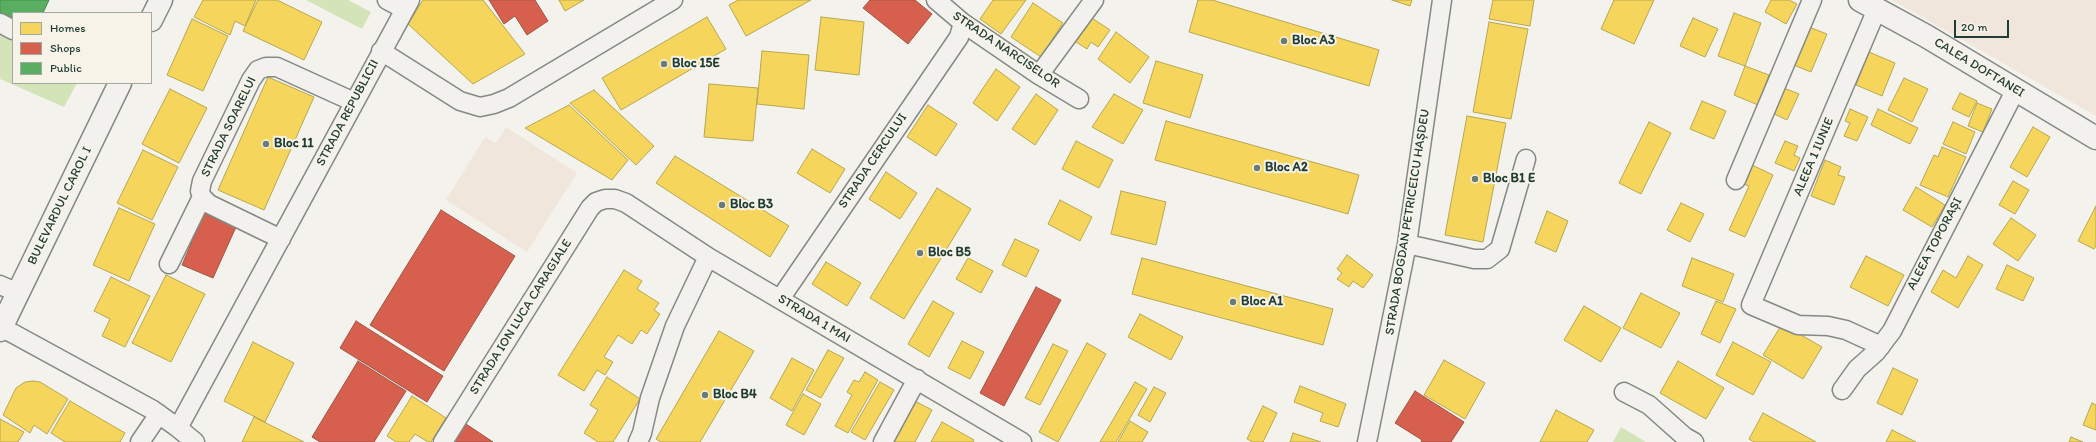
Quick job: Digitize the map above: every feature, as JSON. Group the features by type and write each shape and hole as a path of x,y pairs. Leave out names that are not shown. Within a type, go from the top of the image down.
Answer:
{"main road":[{"path":"152,18 161,0"},
{"name":"CALEA DOFTANEI","path":"1868,5 2096,138"},
{"name":"BULEVARDUL CAROL I","path":"1,328 9,289 119,84"}],"street":[{"path":"381,51 407,5 387,0"},
{"name":"STRADA REPUBLICII","path":"178,428 381,51 460,101 480,107 494,104 509,98 672,0"},
{"name":"STRADA NARCISELOR","path":"936,0 963,23 1039,75 1079,99"},
{"path":"1039,75 1094,0"},
{"name":"STRADA BOGDAN PETRICEICU HAȘDEU","path":"1367,442 1407,244 1442,0"},
{"path":"1736,180 1812,0"},
{"name":"ALEEA 1 IUNIE","path":"1868,5 1751,305 1798,325 1828,326 1846,330 1881,346"},
{"path":"0,23 12,29"},
{"name":"STRADA CERCULUI","path":"780,298 958,37 963,23"},
{"name":"STRADA SOARELUI","path":"202,197 200,191 202,181 251,80 258,70 266,67 277,67 354,102"},
{"name":"ALEEA TOPORAȘI","path":"1842,390 1857,369 1881,346 1892,331 2016,90"},
{"path":"1407,244 1474,260 1487,259 1500,249 1526,159"},
{"path":"169,264 202,197 209,204 281,239"},
{"name":"STRADA 1 MAI","path":"605,199 615,199 626,204 708,257 780,298 1022,442"},
{"name":"STRADA ION LUCA CARAGIALE","path":"443,442 590,208 596,202 605,199"},
{"path":"638,442 642,433 650,398 675,326 708,257"},
{"path":"1,328 159,414 195,442"},
{"path":"883,442 917,380"},
{"path":"1624,392 1649,405 1688,440"},
{"path":"140,442 159,414"}],"shaded area":[{"path":"1892,0 2096,0 2096,116"},
{"path":"506,127 577,173 527,252 446,200 485,137 496,143"}],"green space":[{"path":"306,0 348,0 371,12 362,29"},
{"path":"0,30 12,36 12,84 76,84 64,107 0,79"},
{"path":"1621,427 1646,442 1613,442"}],"building: Homes":[{"path":"203,0 256,0 245,26 235,21 230,35 194,17"},
{"path":"258,0 277,0 322,22 304,60 243,31"},
{"path":"423,0 483,0 525,54 473,84 408,24"},
{"path":"559,0 584,0 565,11"},
{"path":"738,0 811,0 746,36 729,5"},
{"path":"993,0 1026,0 1001,34 980,19"},
{"name":"Bloc A3","path":"1198,0 1212,0 1379,50 1369,86 1189,32"},
{"path":"1392,0 1412,0 1410,6"},
{"path":"1493,0 1534,0 1530,26 1489,19"},
{"path":"1614,0 1654,0 1634,44 1601,29"},
{"path":"1771,0 1789,0 1797,4 1786,24 1765,12"},
{"path":"1033,3 1063,23 1041,57 1011,37"},
{"path":"1734,13 1761,23 1745,66 1718,56"},
{"path":"1089,16 1110,30 1098,47 1091,42 1087,49 1073,40"},
{"name":"Bloc 15E","path":"707,17 726,49 621,110 602,78"},
{"path":"821,17 864,22 859,75 815,70"},
{"path":"1693,18 1718,29 1705,57 1680,46"},
{"path":"192,19 228,36 203,91 167,75"},
{"path":"1489,22 1528,29 1511,119 1473,112"},
{"path":"1806,26 1827,34 1811,72 1791,64"},
{"path":"1116,32 1149,57 1130,83 1098,59"},
{"path":"762,51 809,55 804,109 757,104"},
{"path":"1869,52 1895,63 1882,96 1856,85"},
{"path":"1156,61 1203,75 1190,118 1143,103"},
{"path":"1745,66 1769,75 1758,105 1734,95"},
{"path":"996,69 1020,87 997,121 973,103"},
{"name":"Bloc 11","path":"268,77 314,97 264,210 218,190"},
{"path":"1904,78 1928,89 1912,122 1888,110"},
{"path":"709,84 758,88 753,141 704,137"},
{"path":"1779,86 1799,94 1787,120 1768,111"},
{"path":"170,89 207,108 179,163 142,144"},
{"path":"594,90 654,146 636,165 570,103"},
{"path":"1960,93 1977,101 1969,117 1952,109"},
{"path":"1036,94 1058,110 1035,145 1012,129"},
{"path":"1114,94 1143,110 1123,144 1092,127"},
{"path":"1702,101 1726,111 1714,139 1690,129"},
{"path":"1977,103 1992,109 1983,132 1968,126"},
{"path":"569,105 628,160 612,180 525,128"},
{"path":"928,105 957,124 936,156 907,137"},
{"path":"1850,109 1868,117 1857,141 1844,136 1850,123 1845,121"},
{"path":"1878,109 1918,128 1910,144 1871,125"},
{"name":"Bloc B1 E","path":"1467,116 1506,123 1483,242 1445,235"},
{"name":"Bloc A2","path":"1166,121 1359,175 1348,214 1155,160"},
{"path":"1649,122 1671,133 1641,194 1619,183"},
{"path":"1953,122 1975,132 1966,154 1943,144"},
{"path":"2033,127 2050,137 2027,177 2010,167"},
{"path":"1076,141 1113,160 1099,188 1062,169"},
{"path":"1785,141 1798,146 1794,155 1800,158 1794,171 1775,163"},
{"path":"1942,147 1966,157 1948,197 1920,185 1934,155 1938,157"},
{"path":"812,149 845,169 830,193 797,173"},
{"path":"143,150 178,167 152,220 117,203"},
{"name":"Bloc B3","path":"675,156 789,226 770,257 656,183"},
{"path":"1825,160 1841,167 1838,175 1845,177 1834,205 1811,196"},
{"path":"1750,164 1773,175 1745,237 1729,230 1749,186 1741,183"},
{"path":"886,172 917,193 900,219 869,199"},
{"path":"2013,181 2029,190 2015,214 1999,205"},
{"path":"1916,187 1945,205 1932,227 1903,210"},
{"name":"Bloc B5","path":"937,188 971,209 904,319 870,298"},
{"path":"1121,191 1166,202 1156,245 1111,234"},
{"path":"1060,200 1092,217 1080,241 1048,224"},
{"path":"1681,203 1704,214 1690,242 1667,230"},
{"path":"2096,206 2096,246 2094,249 2078,241"},
{"path":"119,208 155,224 129,281 93,265"},
{"path":"1547,211 1568,221 1556,252 1535,243"},
{"path":"2011,218 2036,235 2018,261 1993,244"},
{"path":"1015,239 1039,250 1026,277 1002,265"},
{"path":"1347,255 1373,275 1363,288 1353,281 1349,287 1337,279 1342,273 1337,269"},
{"path":"1866,256 1904,275 1888,306 1850,287"},
{"path":"1968,256 1983,265 1958,308 1931,292 1943,270 1956,278"},
{"path":"968,258 993,271 981,293 956,279"},
{"name":"Bloc A1","path":"1142,258 1333,309 1323,345 1132,294"},
{"path":"1692,258 1734,274 1723,302 1682,286"},
{"path":"826,262 861,283 847,306 812,284"},
{"path":"2007,265 2034,278 2023,301 1996,289"},
{"path":"624,270 642,281 637,289 659,303 654,310 660,314 647,334 641,330 632,344 618,335 604,357 613,362 605,375 597,370 584,391 558,375"},
{"path":"166,275 205,294 171,362 132,343"},
{"path":"111,277 150,296 125,347 102,336 110,319 94,311"},
{"path":"1641,293 1680,313 1661,348 1623,328"},
{"path":"933,301 954,313 929,357 908,344"},
{"path":"1716,301 1736,309 1720,343 1701,334"},
{"path":"1584,306 1621,328 1601,362 1564,340"},
{"path":"1140,314 1183,337 1171,360 1128,337"},
{"path":"1782,324 1822,347 1803,379 1763,355"},
{"name":"Bloc B4","path":"719,331 754,351 700,442 661,442 656,439"},
{"path":"962,341 984,352 970,379 948,368"},
{"path":"253,342 294,363 265,422 224,401"},
{"path":"1733,342 1771,362 1753,395 1716,375"},
{"path":"1087,343 1106,354 1058,442 1039,432"},
{"path":"1053,344 1068,351 1040,405 1025,398"},
{"path":"828,350 844,358 821,398 806,390"},
{"path":"792,358 814,370 792,411 770,398"},
{"path":"1444,360 1485,383 1465,419 1424,395"},
{"path":"1678,361 1724,388 1706,419 1660,393"},
{"path":"1893,368 1918,380 1902,415 1877,403"},
{"path":"865,372 878,380 848,433 835,426 852,395 847,392 854,380 859,382"},
{"path":"607,377 640,399 613,442 598,442 584,433 598,410 590,405"},
{"path":"25,382 40,382 68,399 47,434 34,425 30,433 3,415 16,388"},
{"path":"880,382 894,390 865,440 851,432"},
{"path":"1135,382 1147,389 1116,442 1100,442"},
{"path":"1300,386 1346,404 1338,427 1320,421 1323,413 1294,402"},
{"path":"1154,387 1166,393 1150,422 1138,415"},
{"path":"803,394 821,404 804,435 786,425"},
{"path":"412,396 446,418 431,442 428,442 415,434 409,442 396,442 387,436"},
{"path":"911,399 932,410 915,442 889,442"},
{"path":"70,401 125,433 120,442 65,442 51,433"},
{"path":"2092,403 2096,405 2096,430 2083,425"},
{"path":"1263,406 1277,413 1263,442 1253,442 1247,439"},
{"path":"1556,410 1594,430 1587,442 1540,442"},
{"path":"1763,413 1816,442 1754,442 1749,439"},
{"path":"254,417 304,442 242,442"},
{"path":"0,419 24,432 18,442 0,442"},
{"path":"1130,421 1148,432 1142,442 1118,442"},
{"path":"942,422 974,440 973,442 931,442"},
{"path":"1892,430 1916,442 1886,442"},
{"path":"1293,433 1321,442 1290,442"},
{"path":"2071,437 2083,442 2069,442"}],"building: Shops":[{"path":"489,0 535,0 548,21 527,35 515,16 504,24"},
{"path":"870,0 915,0 932,14 908,44 863,8"},
{"path":"441,210 515,256 444,371 370,325"},
{"path":"204,213 236,227 213,278 182,265"},
{"path":"1036,287 1061,300 1004,406 980,393"},
{"path":"356,321 443,376 427,402 340,348"},
{"path":"358,361 406,391 374,442 320,442 312,437"},
{"path":"1415,391 1464,422 1451,442 1421,442 1422,440 1395,423"},
{"path":"466,424 493,442 454,442"}],"building: Public":[{"path":"0,0 49,0 43,12 12,12 12,19 0,13"}],"place":[{"name":"Bloc A3","path":"1284,41"},
{"name":"Bloc 15E","path":"664,64"},
{"name":"Bloc 11","path":"266,144"},
{"name":"Bloc A2","path":"1257,168"},
{"name":"Bloc B1 E","path":"1475,179"},
{"name":"Bloc B3","path":"722,205"},
{"name":"Bloc B5","path":"920,253"},
{"name":"Bloc A1","path":"1233,302"},
{"name":"Bloc B4","path":"705,395"}]}
